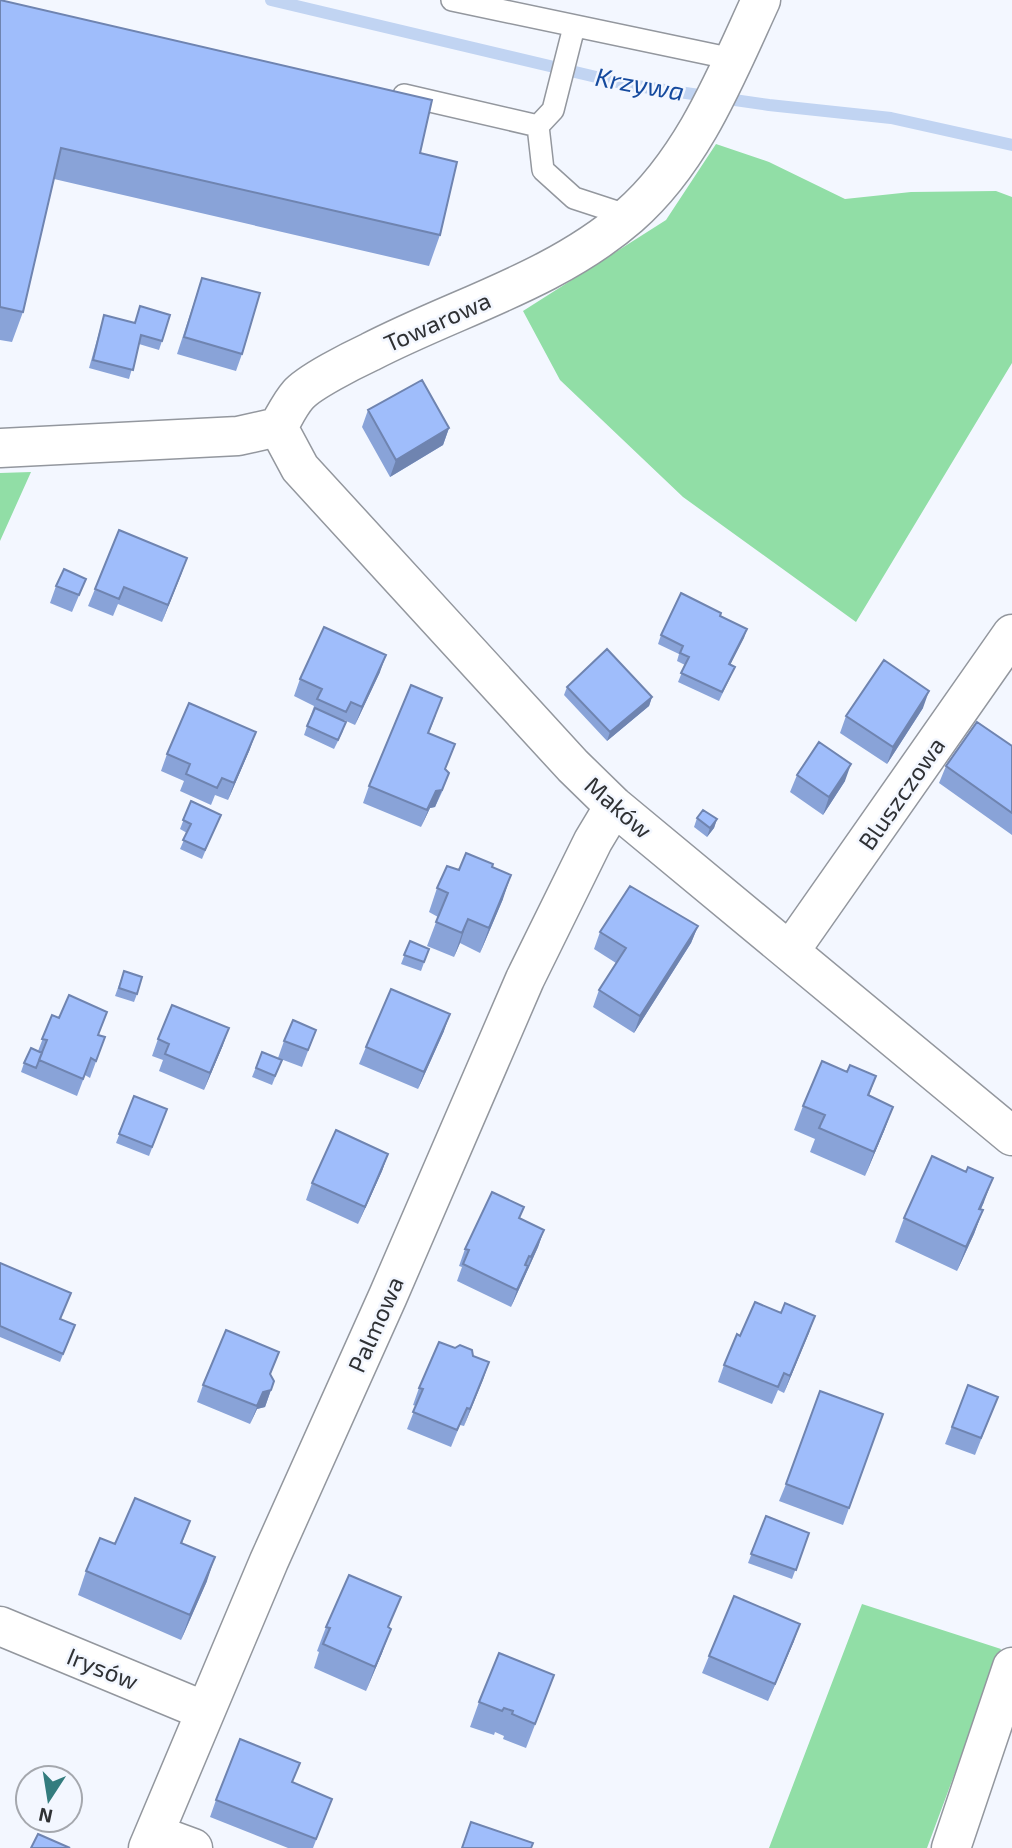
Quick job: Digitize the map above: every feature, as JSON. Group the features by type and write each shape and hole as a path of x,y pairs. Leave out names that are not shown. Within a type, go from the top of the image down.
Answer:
{"street":[{"name":"Towarowa","path":"278,427 298,394 346,364 460,310 528,282 580,252 629,216 674,166 704,121 761,0"},
{"path":"0,448 238,436 278,427"},
{"name":"Maków","path":"278,427 300,468 573,766 614,806 1012,1136"},
{"name":"Bluszczowa","path":"790,951 1012,634"},
{"name":"Palmowa","path":"151,1841 205,1711 525,979 593,841 614,806"},
{"name":"Irysów","path":"0,1626 205,1711"},
{"path":"951,1848 1012,1667"},
{"path":"151,1841 193,1848"}],"lane":[{"path":"452,0 574,27 729,68"},
{"path":"574,27 553,110 538,126 543,170 574,198 629,216"},
{"path":"390,92 538,126"}],"green space":[{"path":"716,144 769,162 845,199 911,192 996,191 1012,197 1012,363 856,622 683,497 560,380 523,311 666,220"},
{"path":"31,472 0,541 0,473"},
{"path":"862,1604 1001,1649 927,1848 769,1848"}],"building":[{"path":"0,0 432,100 420,153 457,162 440,235 61,148 23,312 0,307"},
{"path":"202,278 260,293 242,354 184,337"},
{"path":"140,306 170,315 162,341 141,335 133,370 93,360 104,315 135,323"},
{"path":"422,380 449,428 396,460 368,410"},
{"path":"119,530 187,558 168,605 124,587 119,599 95,589"},
{"path":"64,569 86,579 79,595 56,586"},
{"path":"681,593 747,629 729,664 735,667 722,692 681,673 689,657 680,653 683,646 661,635"},
{"path":"324,627 386,655 362,707 351,702 346,712 317,699 322,689 300,679"},
{"path":"607,649 652,697 610,732 567,687"},
{"path":"884,660 929,691 893,747 846,716"},
{"path":"411,685 442,698 428,733 455,744 445,769 449,773 442,790 436,791 427,810 369,786"},
{"path":"189,703 256,732 234,783 222,778 217,788 186,774 190,764 167,754"},
{"path":"315,708 346,722 338,740 307,726"},
{"path":"977,722 1012,746 1012,813 946,766"},
{"path":"819,742 851,764 829,797 797,775"},
{"path":"191,801 221,815 205,850 183,840 191,824 183,820"},
{"path":"703,810 717,819 710,828 697,818"},
{"path":"466,853 511,875 489,928 468,919 462,933 436,922 448,893 437,888 447,866 459,870"},
{"path":"630,886 698,926 640,1016 599,990 626,948 600,932"},
{"path":"410,941 429,949 424,962 404,955"},
{"path":"124,971 142,977 137,994 119,988"},
{"path":"391,989 450,1014 424,1072 366,1047"},
{"path":"69,995 107,1012 98,1035 105,1037 96,1061 91,1058 83,1079 39,1060 47,1040 42,1039 52,1015 59,1018"},
{"path":"172,1005 229,1028 210,1073 165,1054 169,1044 158,1039"},
{"path":"293,1020 316,1030 308,1050 284,1041"},
{"path":"31,1048 42,1053 36,1068 24,1063"},
{"path":"262,1052 282,1060 275,1076 256,1068"},
{"path":"822,1061 847,1072 850,1065 876,1076 868,1095 893,1107 874,1152 819,1128 825,1115 803,1106"},
{"path":"134,1096 167,1109 152,1147 119,1134"},
{"path":"336,1130 388,1154 365,1207 312,1183"},
{"path":"932,1156 966,1172 968,1167 993,1178 979,1209 983,1210 966,1247 904,1218"},
{"path":"492,1192 524,1207 519,1218 544,1230 531,1257 529,1256 525,1265 528,1266 517,1290 463,1264 469,1250 465,1249"},
{"path":"0,1263 71,1293 60,1319 75,1325 63,1354 0,1326"},
{"path":"755,1302 781,1313 785,1303 815,1316 790,1376 784,1373 778,1387 724,1365"},
{"path":"226,1330 279,1352 270,1374 274,1381 271,1390 263,1392 257,1406 203,1385"},
{"path":"439,1342 455,1348 460,1345 472,1350 473,1356 489,1362 470,1409 467,1408 457,1430 413,1412 423,1389 419,1388"},
{"path":"968,1385 998,1397 981,1438 952,1427"},
{"path":"820,1391 883,1414 849,1508 786,1484"},
{"path":"135,1498 190,1521 181,1543 215,1557 190,1615 86,1571 100,1538 115,1544"},
{"path":"766,1516 809,1533 796,1570 751,1554"},
{"path":"349,1575 401,1597 375,1667 323,1644 330,1628 326,1627"},
{"path":"734,1596 800,1624 775,1684 709,1656"},
{"path":"499,1653 554,1675 535,1724 512,1714 513,1711 504,1708 502,1711 479,1702"},
{"path":"240,1739 300,1763 292,1782 332,1799 316,1839 216,1800"},
{"path":"471,1822 533,1843 531,1848 462,1848"},
{"path":"38,1834 70,1848 31,1848"}],"waterway":[{"name":"Krzywa","path":"271,0 630,85 769,105 891,118 1012,145"}]}
